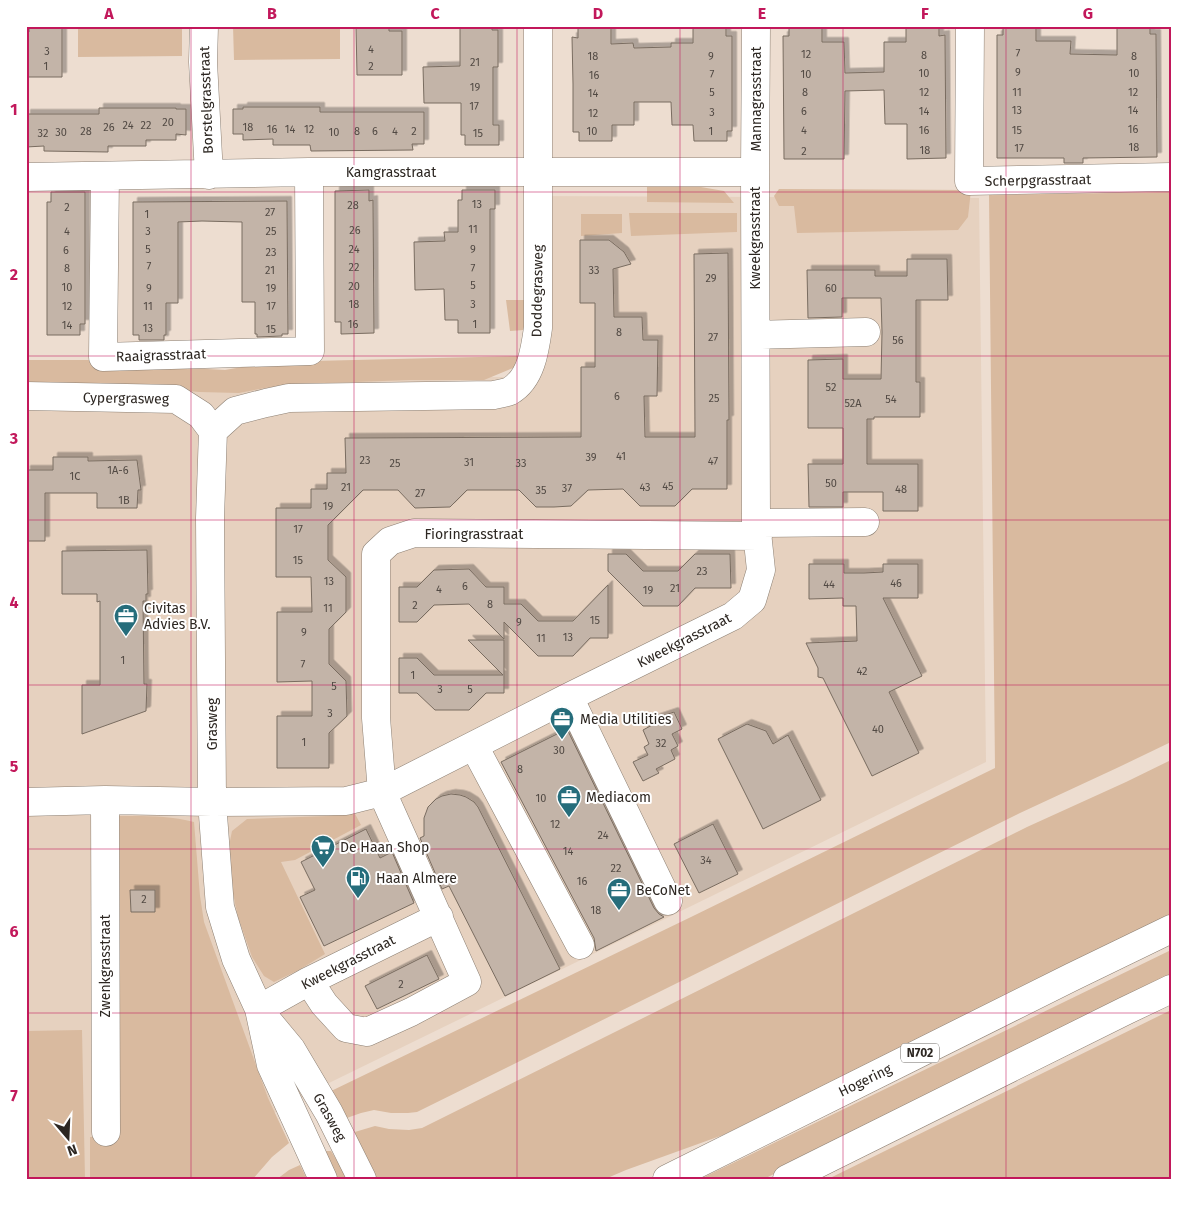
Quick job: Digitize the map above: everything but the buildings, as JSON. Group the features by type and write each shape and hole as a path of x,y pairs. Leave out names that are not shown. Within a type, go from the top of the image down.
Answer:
{"main road":[{"name":"Borstelgrasstraat","path":"204,26 203,62 209,175"},
{"name":"Doddegrasweg","path":"213,431 235,412 266,402 289,398 494,395 508,392 519,385 526,375 535,350 538,328 538,26"},
{"name":"Mannagrasstraat","path":"755,172 756,26"},
{"name":"Scherpgrasstraat","path":"970,26 969,181 1171,177"},
{"name":"Kamgrasstraat","path":"26,177 309,172 755,172"},
{"name":"Raaigrasstraat","path":"105,176 103,357 310,351 309,172"},
{"name":"Kweekgrasstraat","path":"212,802 346,801 382,792 733,616 752,600 761,570 757,530 755,172"},
{"path":"756,335 866,332"},
{"name":"Cypergrasweg","path":"26,396 176,399 200,415 213,431"},
{"name":"Grasweg","path":"213,431 210,518 212,802 220,908 236,959 259,1009 271,1065 323,1179"},
{"path":"757,530 865,522"},
{"name":"Fioringrasstraat","path":"382,792 376,718 376,554 390,541 414,533 757,530"},
{"path":"569,697 668,901"},
{"path":"474,746 580,945"},
{"path":"309,981 324,1004 346,1028 367,1032 467,982 382,792"},
{"path":"26,802 105,800 212,802"},
{"name":"Zwenkgrasstraat","path":"105,800 106,1132"},
{"name":"Kweekgrasstraat","path":"259,1009 309,981 439,917"},
{"name":"Hogering","path":"667,1179 1171,929"},
{"path":"787,1179 1125,1010 1171,989"},
{"name":"Grasweg","path":"259,1009 291,1049 329,1113 362,1179"}],"shaded area":[{"path":"78,26 182,26 182,56 78,57"},
{"path":"233,26 340,26 340,59 234,60"},
{"path":"647,187 701,187 724,191 734,203 647,202"},
{"path":"779,189 971,190 968,217 958,230 797,233 794,206 779,206 774,196"},
{"path":"1171,192 1171,742 1020,813 417,1112 391,1113 374,1110 341,1120 327,1093 995,768 989,195"},
{"path":"526,196 979,198 986,762 331,1082 153,1179 26,1179 26,375 533,377"},
{"path":"629,213 737,213 737,232 631,236"},
{"path":"581,214 622,214 622,233 581,236"},
{"path":"506,300 526,300 524,330 510,331"},
{"path":"522,356 522,359 513,368 484,380 410,380 300,384 239,393 199,392 131,386 26,384 26,360 89,360 135,365 225,370 271,362"},
{"path":"1171,760 1171,919 723,1135 605,1179 370,1179 348,1134 375,1126 409,1130 422,1128 1027,827"},
{"path":"354,812 361,825 295,860 281,862 325,954 299,970 274,982 264,976 252,957 238,917 226,861 232,831 247,819 328,816"},
{"path":"115,816 165,817 194,822 204,922 268,1098 289,1143 272,1157 253,1179 90,1179 90,1137 119,1136"},
{"path":"1171,950 1171,980 764,1179 700,1179"},
{"path":"1171,1010 1171,1179 828,1179"},
{"path":"82,1030 85,1179 26,1179 26,1031"},
{"path":"331,1151 348,1179 331,1179 323,1153"},
{"path":"300,1165 307,1179 277,1179 289,1170"}],"place":[{"name":"Civitas Advies B.V.","path":"126,637"},
{"name":"Media Utilities","path":"562,740"},
{"name":"Mediacom","path":"569,818"},
{"name":"De Haan Shop","path":"323,868"},
{"name":"Haan Almere","path":"358,899"},
{"name":"BeCoNet","path":"619,911"}]}
